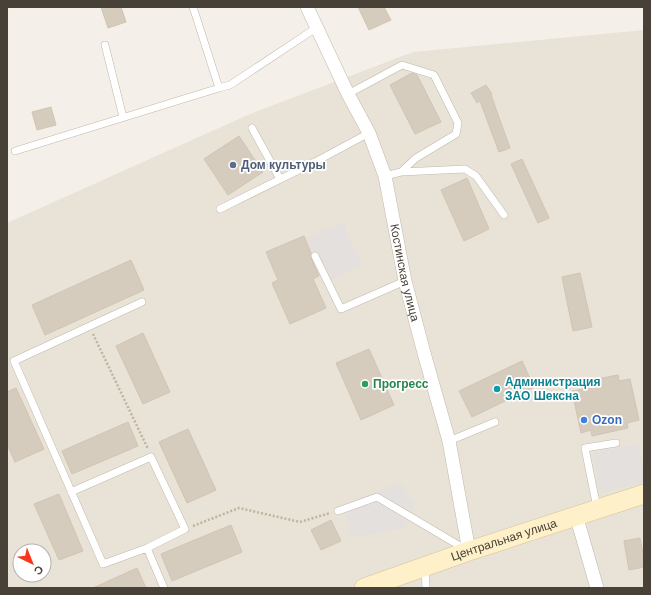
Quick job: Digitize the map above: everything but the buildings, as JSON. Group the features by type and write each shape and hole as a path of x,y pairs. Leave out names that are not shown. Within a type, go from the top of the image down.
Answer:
{"street":[{"name":"Костинская улица","path":"307,7 348,94 369,133 385,176 405,281 449,441 469,551"},
{"name":"Центральная улица","path":"364,588 576,515 644,494"},
{"path":"576,515 597,588"}],"lane":[{"path":"193,7 219,88"},
{"path":"15,151 230,85 316,28"},
{"path":"105,45 123,117"},
{"path":"348,94 402,65 434,75 458,123 456,134 416,158 401,172"},
{"path":"252,128 280,179"},
{"path":"220,209 369,133"},
{"path":"385,176 401,172 465,169 476,176 504,215"},
{"path":"315,256 341,309 405,281"},
{"path":"71,492 152,456 185,530 147,548 103,564 71,492 14,361 142,302"},
{"path":"449,441 495,422"},
{"path":"597,508 585,448 616,443"},
{"path":"338,511 377,497 469,551"},
{"path":"147,548 164,588"},
{"path":"425,568 426,588"}],"path":[{"path":"90,326 152,456"},
{"path":"185,530 239,508 300,522 338,511"}],"shaded area":[{"path":"644,30 644,588 7,588 7,223 250,114 413,52"},
{"path":"343,222 361,264 327,282 305,238"},
{"path":"638,444 644,468 644,482 600,493 593,453"},
{"path":"400,482 416,505 404,528 350,537 344,505"}],"place":[{"name":"Дом культуры","path":"233,165"},
{"name":"Прогресс","path":"365,384"},
{"name":"Администрация ЗАО Шексна","path":"497,389"},
{"name":"Ozon","path":"584,420"}]}
